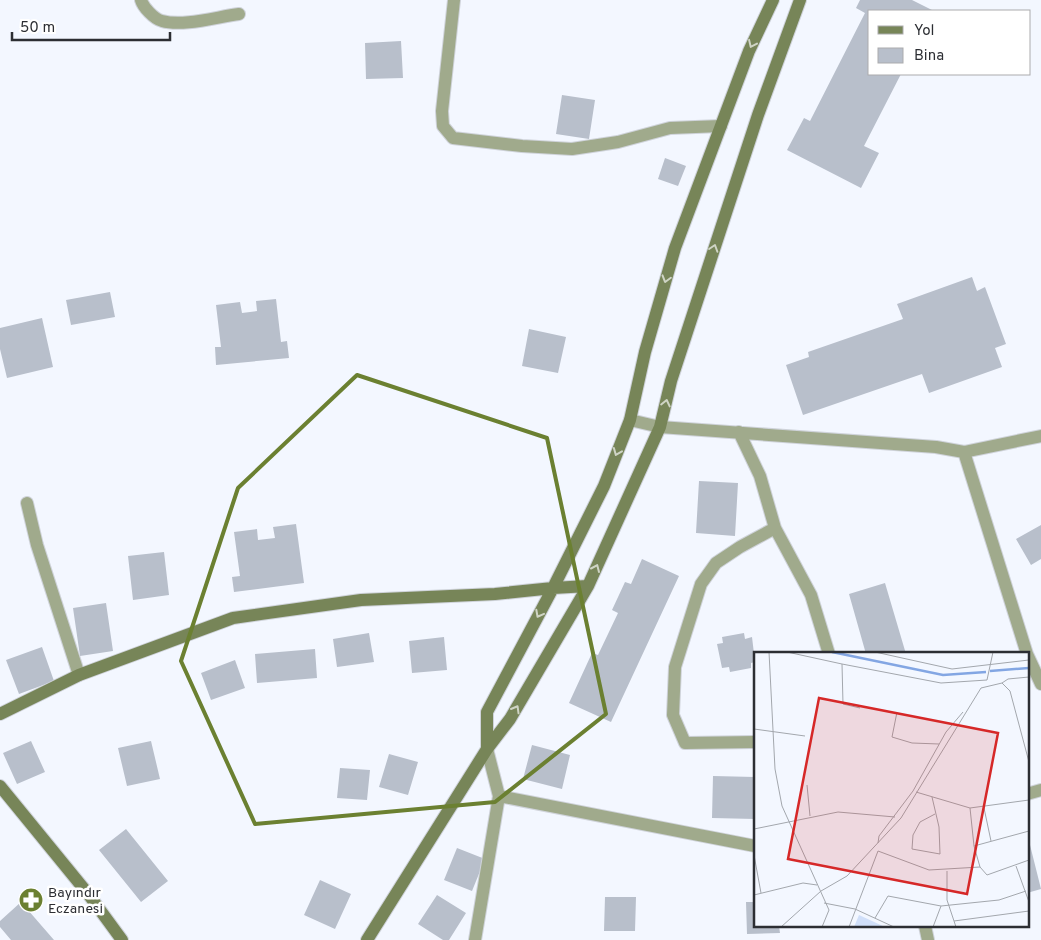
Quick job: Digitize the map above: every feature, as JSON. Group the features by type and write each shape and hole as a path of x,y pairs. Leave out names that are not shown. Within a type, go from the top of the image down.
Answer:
{"street":[{"path":"141,0 142,5 160,21 178,23 239,14"},
{"path":"454,0 442,111 443,126 453,138 572,149 618,142 670,128 721,126"},
{"path":"475,940 499,796 487,749 487,712 553,588 604,486 630,420 645,352 675,248 749,52 773,0"},
{"path":"367,940 487,749 510,719 588,586 660,427 671,381 758,115 800,0"},
{"path":"630,420 660,427 936,447 964,452 1041,436"},
{"path":"739,432 760,476 776,528 811,595 828,652"},
{"path":"964,452 1041,684"},
{"path":"27,503 37,545 79,675"},
{"path":"754,742 685,743 673,716 675,667 701,584 716,563 740,547 776,528"},
{"path":"0,714 79,675 233,618 360,600 496,594 588,586"},
{"path":"0,786 89,895 122,940"},
{"path":"1028,794 1041,790"},
{"path":"499,796 754,846"}],"highlighted area":[{"path":"357,375 547,438 606,714 495,802 255,824 181,661 238,488"}],"building":[{"path":"860,0 912,0 932,10 868,10 868,75 900,75 864,146 879,153 861,188 787,150 804,118 810,121 865,13 856,8"},
{"path":"401,41 403,78 366,79 365,43"},
{"path":"562,95 595,100 589,139 556,134"},
{"path":"665,158 686,166 678,186 658,179"},
{"path":"972,277 977,291 985,287 1006,344 995,348 1002,367 929,393 922,374 803,415 786,365 809,357 808,352 903,319 897,304"},
{"path":"110,292 115,317 71,325 66,300"},
{"path":"276,299 281,342 287,341 289,358 216,365 215,347 221,347 216,305 240,302 242,313 257,311 256,301"},
{"path":"42,318 53,367 7,378 0,349 0,328"},
{"path":"529,329 566,337 558,373 522,366"},
{"path":"699,481 738,483 735,536 696,533"},
{"path":"296,524 304,583 234,592 232,577 240,576 234,532 257,529 258,540 275,538 273,527"},
{"path":"1041,525 1041,559 1031,565 1016,539"},
{"path":"164,552 169,595 133,600 128,556"},
{"path":"642,559 679,576 611,722 569,703 592,653 598,655 618,613 612,610 625,582 631,584"},
{"path":"885,583 905,652 865,652 849,594"},
{"path":"106,603 113,651 80,656 73,608"},
{"path":"369,633 374,662 337,667 333,639"},
{"path":"744,633 745,639 752,637 754,662 751,663 751,668 730,672 729,667 722,668 717,644 723,643 722,637"},
{"path":"444,637 447,670 412,673 409,641"},
{"path":"42,647 54,681 19,694 6,660"},
{"path":"315,649 317,678 257,683 255,654"},
{"path":"235,660 245,688 211,700 201,673"},
{"path":"31,741 45,772 17,784 3,753"},
{"path":"151,741 160,779 127,786 118,748"},
{"path":"532,745 570,755 562,789 523,779"},
{"path":"389,754 418,762 408,795 379,787"},
{"path":"340,768 370,770 367,800 337,798"},
{"path":"713,776 754,777 754,819 712,818"},
{"path":"126,829 168,881 141,902 99,850"},
{"path":"1030,845 1041,889 1028,893 1028,846"},
{"path":"457,848 485,859 472,891 444,880"},
{"path":"320,880 351,894 335,929 304,915"},
{"path":"437,895 466,913 449,940 443,940 418,924"},
{"path":"605,897 636,897 635,931 604,931"},
{"path":"21,902 54,940 11,940 0,927 0,921"},
{"path":"746,902 754,902 754,928 779,928 780,933 747,934"}],"place":[{"name":"Bayındır Eczanesi","path":"31,900"}]}
